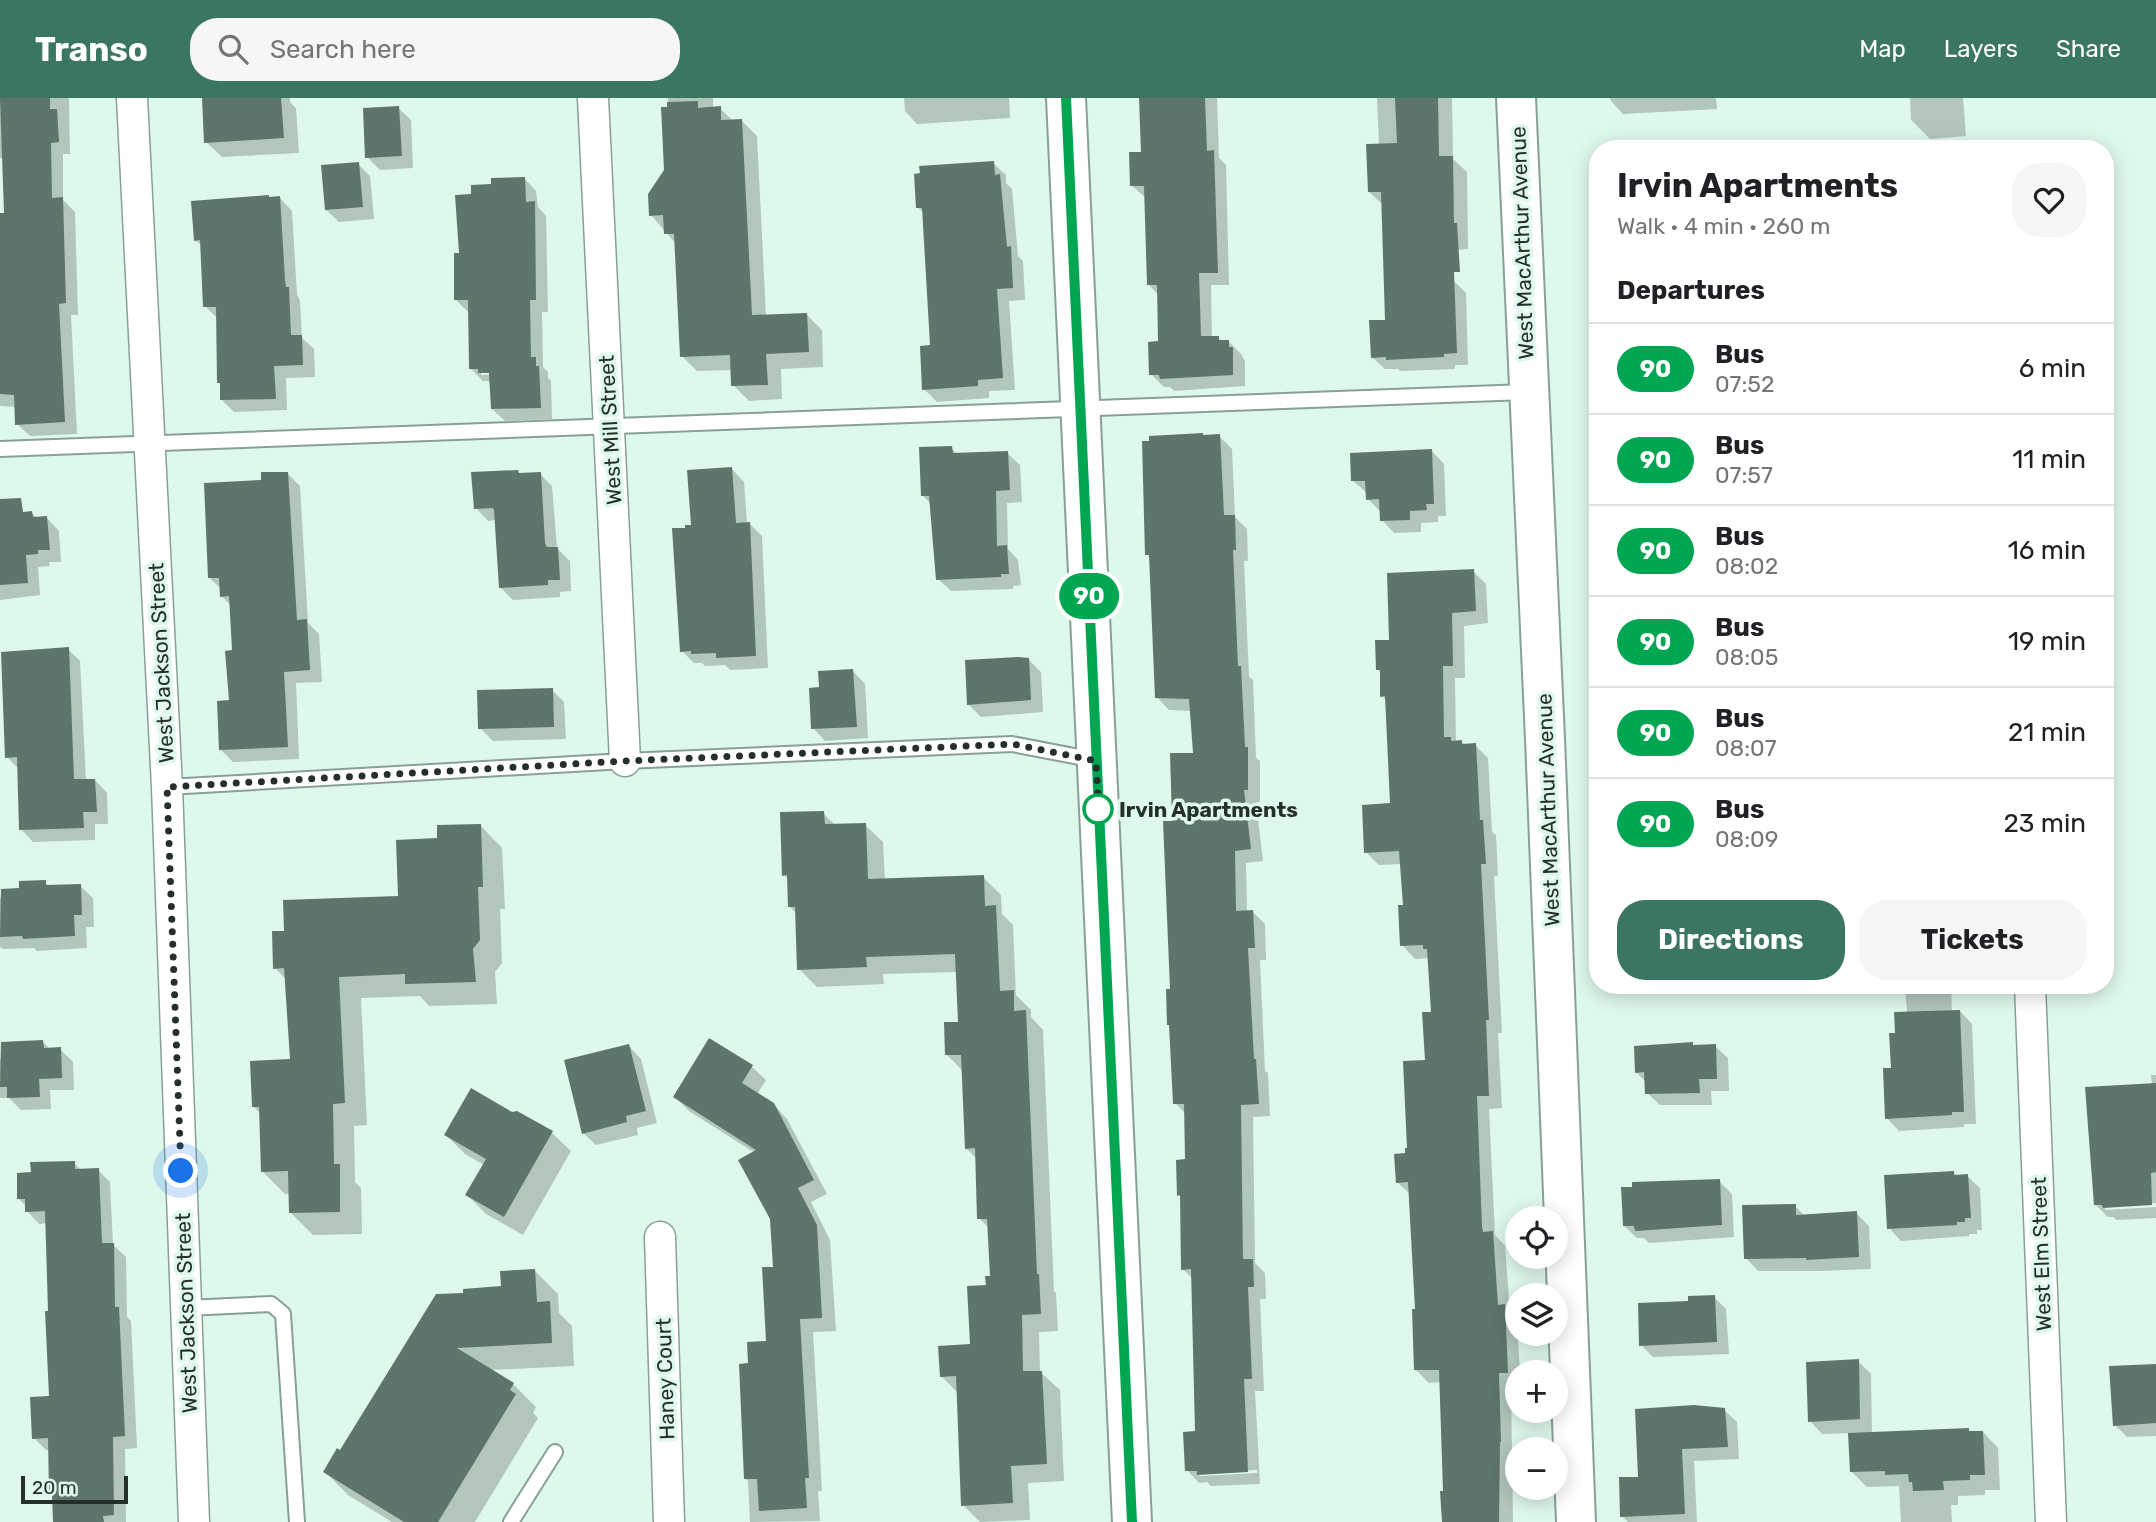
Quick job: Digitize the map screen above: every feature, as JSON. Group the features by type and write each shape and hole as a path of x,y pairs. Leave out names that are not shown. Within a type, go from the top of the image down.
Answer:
{"main road":[{"path":"1066,98 1132,1522"},
{"name":"West MacArthur Avenue","path":"1516,98 1576,1522"}],"street":[{"name":"West Jackson Street","path":"132,98 167,787 194,1522"},
{"name":"West Mill Street","path":"593,98 625,761"},
{"name":"West Elm Street","path":"2030,994 2051,1522"},
{"name":"Haney Court","path":"660,1237 669,1522"}],"lane":[{"path":"0,449 1529,392"},
{"path":"167,787 625,761 1013,744 1096,761"},
{"path":"186,1308 271,1304 283,1314 297,1522"},
{"path":"511,1522 555,1452"}],"building":[{"path":"0,98 50,98 50,109 57,109 59,142 51,143 52,198 63,197 66,303 59,304 65,422 15,425 14,395 0,394 0,213 4,213"},
{"path":"202,98 281,98 284,138 204,143"},
{"path":"1139,98 1205,98 1207,151 1214,150 1218,273 1199,273 1201,336 1219,336 1219,340 1229,340 1229,347 1233,347 1233,375 1160,379 1159,375 1149,375 1148,342 1158,341 1157,285 1147,285 1144,186 1130,186 1129,152 1141,152"},
{"path":"1395,98 1438,98 1439,156 1453,156 1454,223 1457,223 1460,272 1454,272 1457,353 1444,354 1444,357 1386,360 1386,357 1371,358 1369,320 1385,320 1381,192 1368,192 1366,144 1397,143"},
{"path":"698,101 698,108 721,106 721,120 742,119 752,315 807,313 809,352 766,354 768,385 731,386 730,355 680,357 674,234 664,234 663,215 649,216 648,194 664,170 661,107 667,107 667,102"},
{"path":"399,106 402,156 365,158 363,108"},
{"path":"994,161 995,175 1000,174 1007,247 1011,246 1013,288 997,289 1003,378 978,380 978,386 922,390 920,346 930,345 922,208 916,208 914,174 920,173 919,166"},
{"path":"359,162 363,207 325,210 321,165"},
{"path":"525,177 526,202 535,201 536,300 530,300 531,357 536,357 536,366 539,366 541,408 491,409 489,373 478,373 478,369 469,369 468,300 454,300 454,253 459,253 455,195 471,194 471,185 491,184 491,178"},
{"path":"280,196 291,335 302,335 303,365 274,366 276,399 220,400 220,383 217,383 216,307 203,307 200,240 194,241 191,201"},
{"path":"1220,434 1224,515 1235,515 1236,550 1233,550 1238,666 1241,666 1245,747 1248,747 1248,790 1244,790 1251,849 1235,851 1236,911 1253,910 1255,948 1248,948 1259,1104 1241,1105 1243,1259 1253,1259 1254,1287 1248,1287 1252,1379 1244,1379 1248,1472 1197,1475 1197,1471 1185,1471 1183,1432 1195,1431 1191,1269 1181,1270 1180,1195 1177,1196 1176,1160 1185,1159 1184,1104 1173,1104 1167,1025 1166,989 1170,989 1163,821 1172,821 1170,753 1193,753 1189,699 1155,698 1149,555 1145,555 1142,441 1149,441 1149,436"},
{"path":"952,446 953,453 1008,451 1010,490 996,491 997,546 1007,545 1009,574 1001,574 1001,577 936,580 929,496 921,496 919,447"},
{"path":"1432,449 1434,504 1426,504 1427,510 1410,511 1410,520 1380,521 1379,499 1366,500 1365,481 1351,481 1350,453"},
{"path":"732,467 736,523 750,522 756,656 716,658 716,653 680,652 672,528 691,525 687,470"},
{"path":"518,470 519,473 541,472 545,543 547,547 558,547 560,580 548,580 548,585 499,588 494,510 474,509 471,472"},
{"path":"261,472 288,472 297,620 307,619 310,670 284,672 288,747 219,750 217,701 229,700 225,651 232,650 229,596 220,597 219,578 208,578 204,483 261,480"},
{"path":"21,498 23,512 32,511 33,517 47,516 50,550 38,550 38,554 26,555 28,583 0,585 0,499"},
{"path":"1474,569 1476,611 1452,613 1453,666 1443,666 1444,737 1451,737 1451,741 1462,740 1462,744 1476,743 1480,820 1483,820 1486,864 1481,864 1489,1020 1486,1020 1489,1096 1477,1096 1482,1227 1483,1232 1493,1231 1498,1305 1505,1304 1507,1360 1505,1360 1505,1373 1499,1373 1499,1522 1442,1522 1439,1370 1414,1370 1412,1309 1415,1309 1408,1182 1396,1183 1394,1154 1405,1153 1407,1148 1403,1061 1425,1060 1422,1012 1431,1012 1427,949 1423,949 1423,945 1400,946 1398,905 1403,905 1399,851 1364,853 1362,805 1390,803 1385,696 1380,697 1380,670 1376,670 1375,640 1389,640 1387,573"},
{"path":"69,647 74,779 95,779 97,812 83,812 84,828 19,830 17,757 5,758 1,652"},
{"path":"1029,658 1031,700 967,705 965,660"},
{"path":"853,669 857,727 811,729 809,688 819,687 818,671"},
{"path":"553,688 554,727 478,729 477,690"},
{"path":"824,811 825,824 866,823 868,879 984,875 985,906 996,905 1000,991 1014,990 1014,1011 1026,1010 1041,1314 1022,1315 1023,1371 1042,1371 1047,1464 1011,1466 1013,1503 961,1506 956,1376 940,1377 938,1346 970,1344 967,1286 986,1285 985,1276 990,1276 987,1219 977,1219 975,1148 965,1149 961,1055 945,1055 944,1022 958,1022 955,954 866,957 867,967 797,970 795,907 788,907 787,875 782,876 780,812"},
{"path":"481,824 483,887 478,887 480,940 473,949 476,982 405,984 405,974 339,977 345,1103 333,1104 334,1164 340,1164 340,1212 289,1213 288,1171 261,1172 259,1107 252,1107 250,1061 290,1059 284,968 273,969 272,931 284,931 283,900 398,896 396,840 437,838 437,825"},
{"path":"46,880 46,885 81,884 82,915 74,915 75,936 23,939 22,936 0,937 1,889 19,888 19,881"},
{"path":"1960,1010 1964,1112 1885,1119 1883,1068 1891,1068 1889,1033 1895,1033 1894,1012"},
{"path":"709,1038 753,1065 742,1083 774,1103 814,1180 798,1188 817,1225 822,1318 800,1319 809,1478 805,1478 807,1508 759,1511 757,1479 744,1479 739,1364 748,1363 747,1342 766,1341 762,1267 773,1267 770,1219 738,1160 756,1150 673,1097"},
{"path":"43,1040 44,1048 61,1047 62,1078 39,1079 40,1097 7,1098 7,1087 0,1087 1,1042"},
{"path":"1693,1042 1693,1045 1716,1044 1717,1079 1699,1079 1700,1093 1645,1094 1644,1072 1635,1073 1634,1046"},
{"path":"629,1044 646,1111 626,1116 627,1122 582,1134 564,1060"},
{"path":"2156,1083 2156,1172 2151,1173 2152,1205 2103,1208 2102,1205 2094,1205 2085,1087"},
{"path":"471,1088 512,1112 517,1111 553,1131 504,1217 465,1195 486,1159 444,1135"},
{"path":"75,1161 75,1169 99,1168 102,1243 114,1243 115,1307 119,1307 125,1436 113,1437 114,1515 103,1516 104,1522 53,1522 52,1495 49,1495 48,1438 32,1439 30,1397 49,1396 45,1311 48,1311 45,1211 25,1212 25,1199 17,1199 17,1173 31,1172 30,1162"},
{"path":"1954,1171 1954,1175 1968,1174 1971,1218 1965,1218 1965,1222 1957,1222 1957,1225 1887,1229 1884,1175"},
{"path":"1720,1179 1722,1225 1635,1231 1634,1226 1623,1226 1621,1187 1632,1187 1632,1182"},
{"path":"1796,1204 1796,1215 1857,1211 1859,1257 1744,1259 1742,1205"},
{"path":"535,1269 537,1302 550,1301 552,1343 457,1348 514,1383 510,1390 516,1394 438,1522 404,1522 323,1472 337,1448 340,1450 436,1294 463,1293 463,1289 501,1286 500,1271"},
{"path":"1715,1295 1717,1342 1639,1346 1638,1303 1688,1301 1688,1296"},
{"path":"1859,1359 1860,1419 1808,1422 1806,1362"},
{"path":"2156,1364 2156,1423 2113,1426 2109,1366"},
{"path":"1694,1405 1725,1408 1728,1447 1682,1449 1685,1514 1620,1517 1619,1477 1638,1477 1635,1409"},
{"path":"1969,1428 1969,1431 1983,1431 1985,1475 1970,1475 1970,1480 1943,1481 1944,1490 1913,1491 1908,1474 1885,1475 1885,1471 1850,1472 1848,1433"}],"bus line":[{"name":"90","path":"1066,98 1132,1522"}],"place":[{"name":"Irvin Apartments","path":"1098,809"}],"route":[{"path":"181,1171 167,787 625,761 1013,744 1096,761 1099,815 1098,809"}]}
